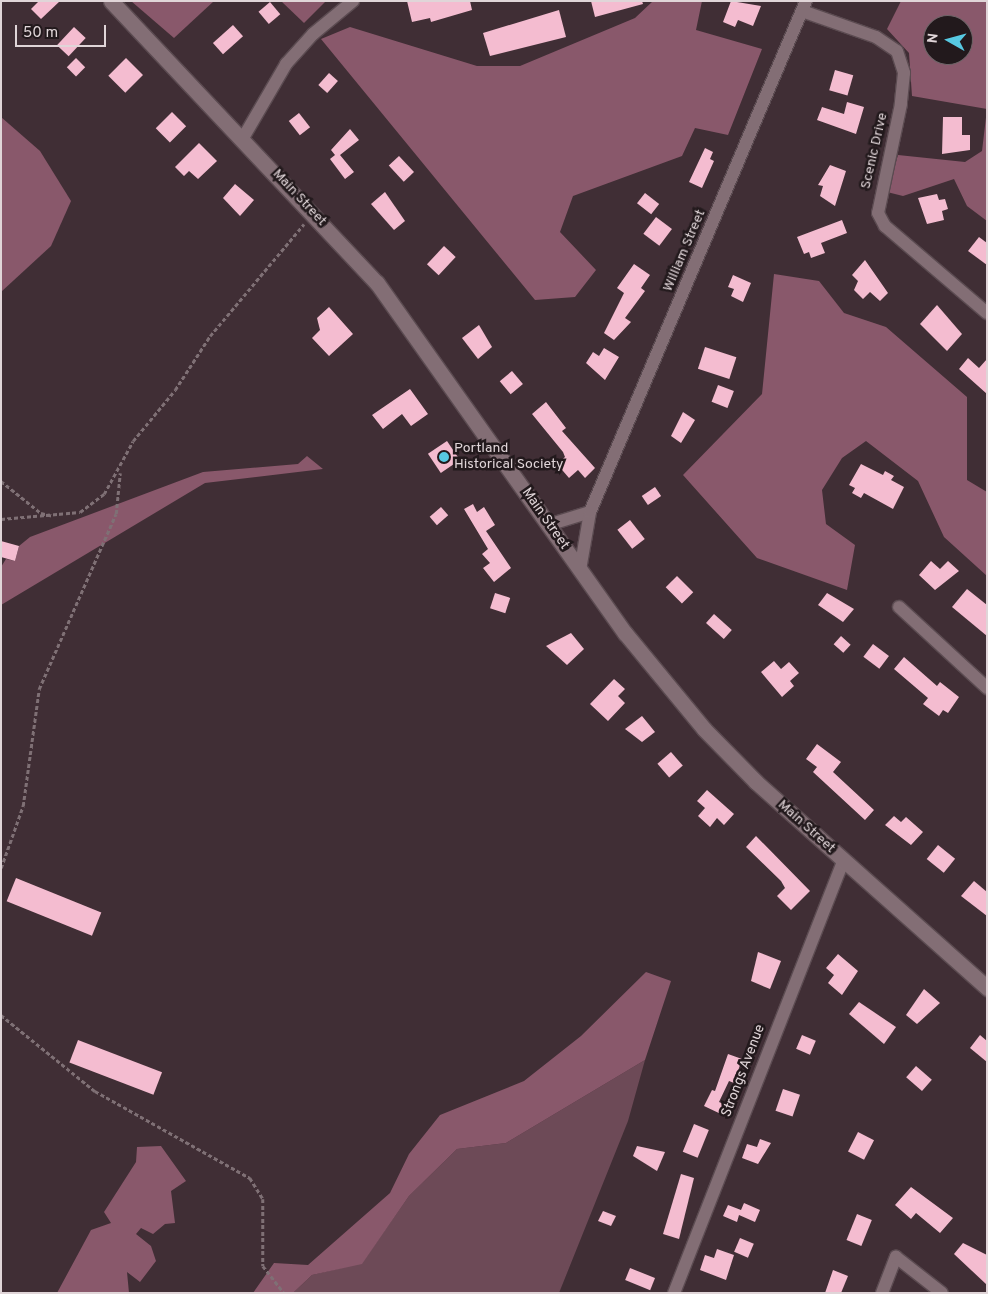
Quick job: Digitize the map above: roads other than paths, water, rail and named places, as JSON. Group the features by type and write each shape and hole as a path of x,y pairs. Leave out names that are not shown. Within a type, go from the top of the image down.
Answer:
{"main road":[{"name":"Main Street","path":"111,1 313,213 406,320 580,570 704,729 843,861 987,988"}],"street":[{"path":"243,138 286,64 313,34 353,1"},
{"name":"Scenic Drive","path":"804,6 876,37 897,51 904,73 901,104 878,213 885,226 987,313"},
{"name":"William Street","path":"580,570 590,512 804,6"},
{"path":"548,524 590,512"},
{"path":"899,607 987,688"},
{"name":"Strongs Avenue","path":"674,1293 843,861"},
{"path":"882,1293 896,1257 942,1293"}],"place":[{"name":"Portland Historical Society","path":"444,457"}]}
